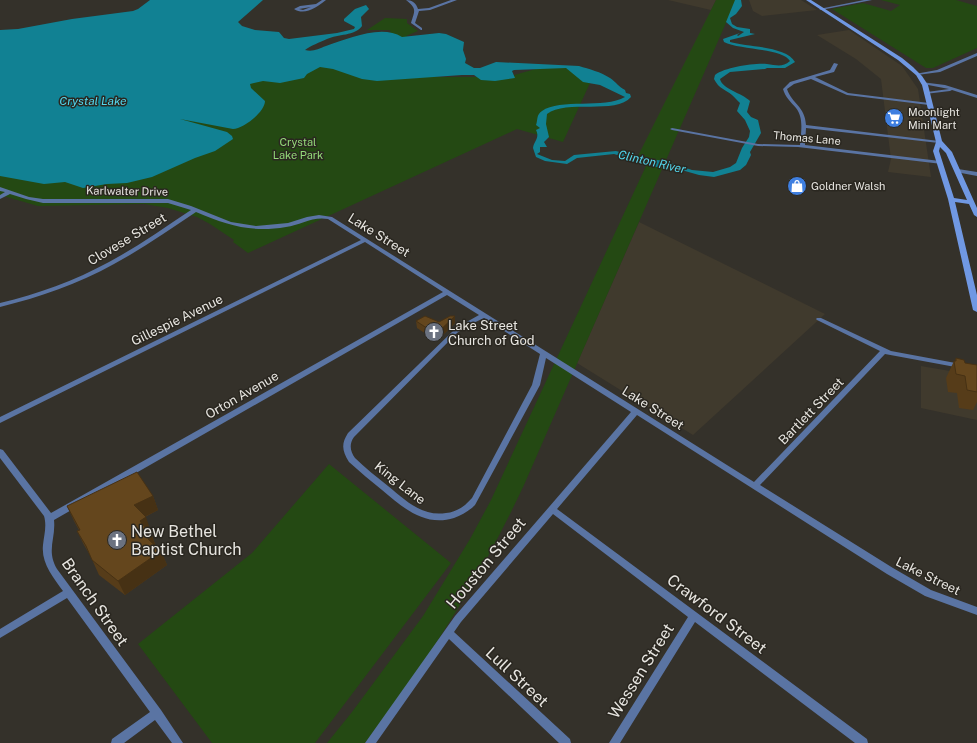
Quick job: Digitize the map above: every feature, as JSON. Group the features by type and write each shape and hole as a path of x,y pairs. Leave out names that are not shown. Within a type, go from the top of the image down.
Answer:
{"main road":[{"path":"808,0 900,59 917,74 927,93 939,142 949,152 977,215"},
{"path":"939,142 936,151 974,281 977,310"},
{"path":"951,199 972,203"}],"street":[{"path":"317,5 324,0"},
{"path":"408,0 417,10"},
{"path":"417,10 429,9 455,0"},
{"path":"821,9 870,0"},
{"path":"417,10 413,22 421,29"},
{"path":"917,74 935,72 976,55"},
{"path":"802,147 803,126 800,111 787,95 785,89 792,83 832,71 836,64"},
{"path":"811,77 847,94 929,104"},
{"path":"923,83 945,86 977,97"},
{"path":"927,93 944,90 960,91"},
{"path":"803,126 939,142"},
{"name":"Thomas Lane","path":"672,129 758,145 802,147 940,163"},
{"path":"958,171 977,174"},
{"name":"Karlwalter Drive","path":"0,189 28,198 48,201 163,200 181,204 221,222 248,227 278,226 321,217"},
{"path":"0,197 10,192"},
{"name":"Clovese Street","path":"0,305 52,290 104,268 130,253 195,210"},
{"name":"Lake Street","path":"321,217 330,218 914,586 942,599 977,611"},
{"name":"Gillespie Avenue","path":"0,420 365,240"},
{"name":"Orton Avenue","path":"50,518 447,292"},
{"name":"King Lane","path":"484,315 455,332 347,441 347,452 352,460 414,512 429,517 444,517 461,512 469,507 475,500 536,385 544,353"},
{"path":"820,319 884,351 900,356 977,370"},
{"name":"Bartlett Street","path":"755,486 884,351"},
{"name":"Houston Street","path":"370,743 448,632 636,411"},
{"path":"0,452 50,518"},
{"name":"Crawford Street","path":"552,509 863,743"},
{"name":"Branch Street","path":"50,518 47,550 49,562 54,572 178,743"},
{"path":"0,634 69,592"},
{"name":"Wessen Street","path":"614,743 694,616"},
{"name":"Lull Street","path":"448,632 566,743"},
{"path":"116,743 157,714"}],"shaded area":[{"path":"668,0 716,0 711,10"},
{"path":"749,0 801,0 817,10 762,16 753,11"},
{"path":"849,30 902,66 918,89 931,177 888,172 891,159 881,79 856,59 817,35"},
{"path":"639,222 825,314 693,435 577,363"},
{"path":"921,366 973,375 977,403 977,420 921,408"}],"green space":[{"path":"716,0 736,0 524,485 501,531 464,599 408,684 365,743 327,743 352,712 423,616 470,539 491,500 646,166 635,162"},
{"path":"881,0 956,0 977,6 977,48 933,68 926,68 832,9 863,3 891,11 900,5"},
{"name":"Crystal Lake Park","path":"385,18 407,19 407,23 418,31 406,36 435,48 399,63 433,77 507,77 550,65 595,72 563,142 517,129 248,253 233,242 234,240 210,224 197,217 168,208 144,204 38,206 0,195 0,169 170,119 236,83 392,40 390,30 367,30"},
{"path":"329,464 451,563 315,743 212,743 138,644 252,553"}],"water":[{"name":"Crystal Lake","path":"150,0 263,0 238,22 242,26 255,30 279,32 284,38 289,39 337,33 354,29 355,27 344,21 344,19 355,9 366,5 369,9 361,17 362,26 355,32 331,37 305,50 316,50 354,37 375,32 394,33 402,37 439,33 446,34 464,42 463,50 466,59 465,63 474,68 480,68 496,62 579,66 606,76 625,90 626,93 630,94 631,97 624,102 614,105 566,108 555,110 547,114 546,124 549,137 544,142 547,147 540,147 540,152 537,154 552,160 565,161 574,155 616,151 641,158 665,161 692,170 713,172 730,167 736,163 742,148 749,137 750,131 745,120 737,111 740,103 718,85 714,79 715,75 740,66 761,64 782,65 790,61 786,57 770,51 740,47 724,42 723,39 740,33 737,35 738,36 744,32 733,28 726,22 735,0 741,0 742,6 736,14 730,18 732,24 737,27 750,29 750,33 755,34 730,40 730,42 775,50 790,57 795,62 785,68 767,68 730,72 720,79 724,86 750,101 747,112 751,117 758,120 761,133 750,152 751,155 746,165 740,170 714,177 699,175 671,167 660,168 614,154 577,158 567,164 545,161 536,157 533,148 537,137 536,130 540,128 536,125 538,116 542,111 550,107 560,105 616,101 625,97 600,85 583,82 566,68 514,70 512,71 515,78 495,81 481,80 474,75 462,75 377,81 362,79 333,69 320,67 307,74 304,78 280,83 263,81 250,84 251,88 265,101 264,105 258,115 248,123 237,128 233,129 180,119 227,132 233,139 215,151 152,177 127,183 107,184 83,188 65,182 44,184 0,176 0,30 18,29 72,19 133,11"}],"building":[{"path":"425,316 439,322 450,316 455,316 436,334 416,321"},
{"path":"956,358 964,360 965,363 977,365 977,392 967,390 965,376 956,374 954,361 956,361"},
{"name":"New Bethel Baptist Church","path":"137,472 153,496 134,505 146,517 140,521 152,536 148,539 161,551 118,581 92,560 77,531 80,530 67,506"}],"place":[{"name":"Moonlight Mini Mart","path":"894,118"},
{"name":"Goldner Walsh","path":"797,186"},
{"name":"Lake Street Church of God","path":"434,332"},
{"name":"New Bethel Baptist Church","path":"117,540"}],"water label":[{"name":"Clinton River","path":"652,162"}]}
